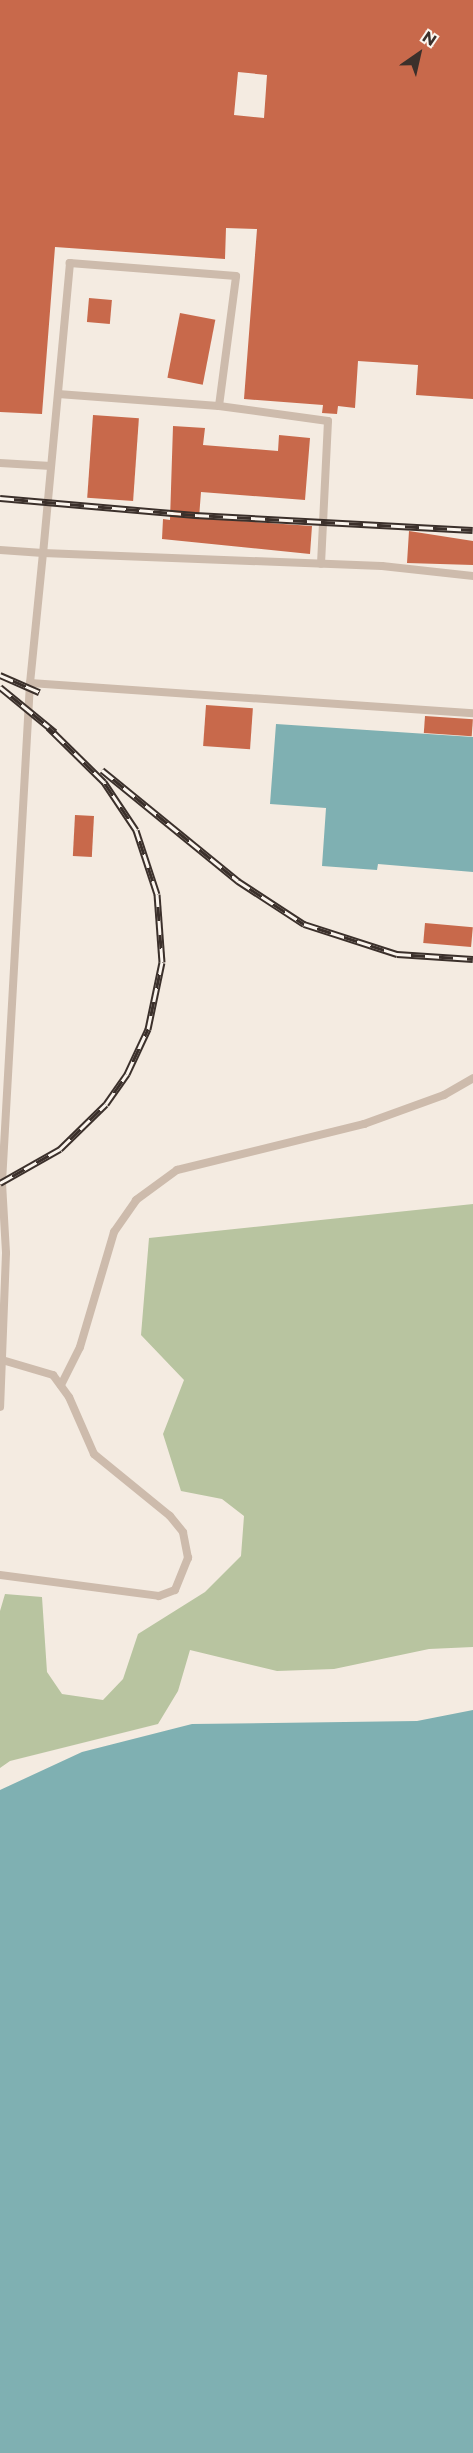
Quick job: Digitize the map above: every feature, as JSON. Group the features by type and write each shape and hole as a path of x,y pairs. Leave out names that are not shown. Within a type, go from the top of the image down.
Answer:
{"lane":[{"path":"0,1407 2,1183 30,682 70,263 236,276 219,406"},
{"path":"58,394 219,406 328,421 321,564"},
{"path":"0,463 51,466"},
{"path":"0,550 321,564 473,576"},
{"path":"30,682 473,714"},
{"path":"61,1385 80,1347 114,1232 136,1200 177,1170 364,1124 444,1095 473,1078"},
{"path":"0,1575 159,1596 175,1590 184,1573 188,1558 183,1532 170,1516 94,1454 61,1385 43,1371 2,1360"}],"green space":[{"path":"473,1204 473,1647 429,1649 334,1669 277,1671 190,1650 178,1691 158,1724 10,1761 0,1768 0,1611 5,1594 42,1597 47,1672 62,1694 103,1700 123,1679 138,1634 205,1592 241,1556 244,1516 222,1499 181,1491 163,1434 184,1380 141,1335 149,1238"}],"water":[{"path":"276,724 473,737 473,872 378,864 377,870 322,866 326,808 270,804"},
{"path":"473,1710 473,2453 0,2453 0,1790 82,1752 192,1724 417,1721"}],"building":[{"path":"0,0 473,0 473,399 416,395 418,365 358,361 355,408 338,406 337,414 322,413 323,405 244,399 257,229 226,228 225,259 55,247 42,414 0,412","holes":["238,72 267,75 264,118 234,115"]},
{"path":"89,298 112,300 110,324 87,322"},
{"path":"180,313 215,320 203,385 167,378"},
{"path":"93,415 139,418 133,501 87,498"},
{"path":"173,426 205,428 203,445 278,451 279,435 310,438 305,500 201,492 199,518 312,526 310,554 162,539 163,519 170,520"},
{"path":"409,531 473,541 473,565 407,563"},
{"path":"206,705 253,708 250,749 203,746"},
{"path":"425,716 473,719 472,736 424,733"},
{"path":"75,815 94,816 92,857 73,856"},
{"path":"425,923 473,927 471,947 423,943"}],"railway":[{"path":"0,498 195,515 473,530"},
{"path":"0,675 39,692"},
{"path":"0,687 55,732"},
{"path":"0,1183 60,1149 106,1104 127,1074 148,1029 162,962 157,894 136,830 104,782 48,727"},
{"path":"102,770 238,881 304,924 397,954 473,959"}]}
